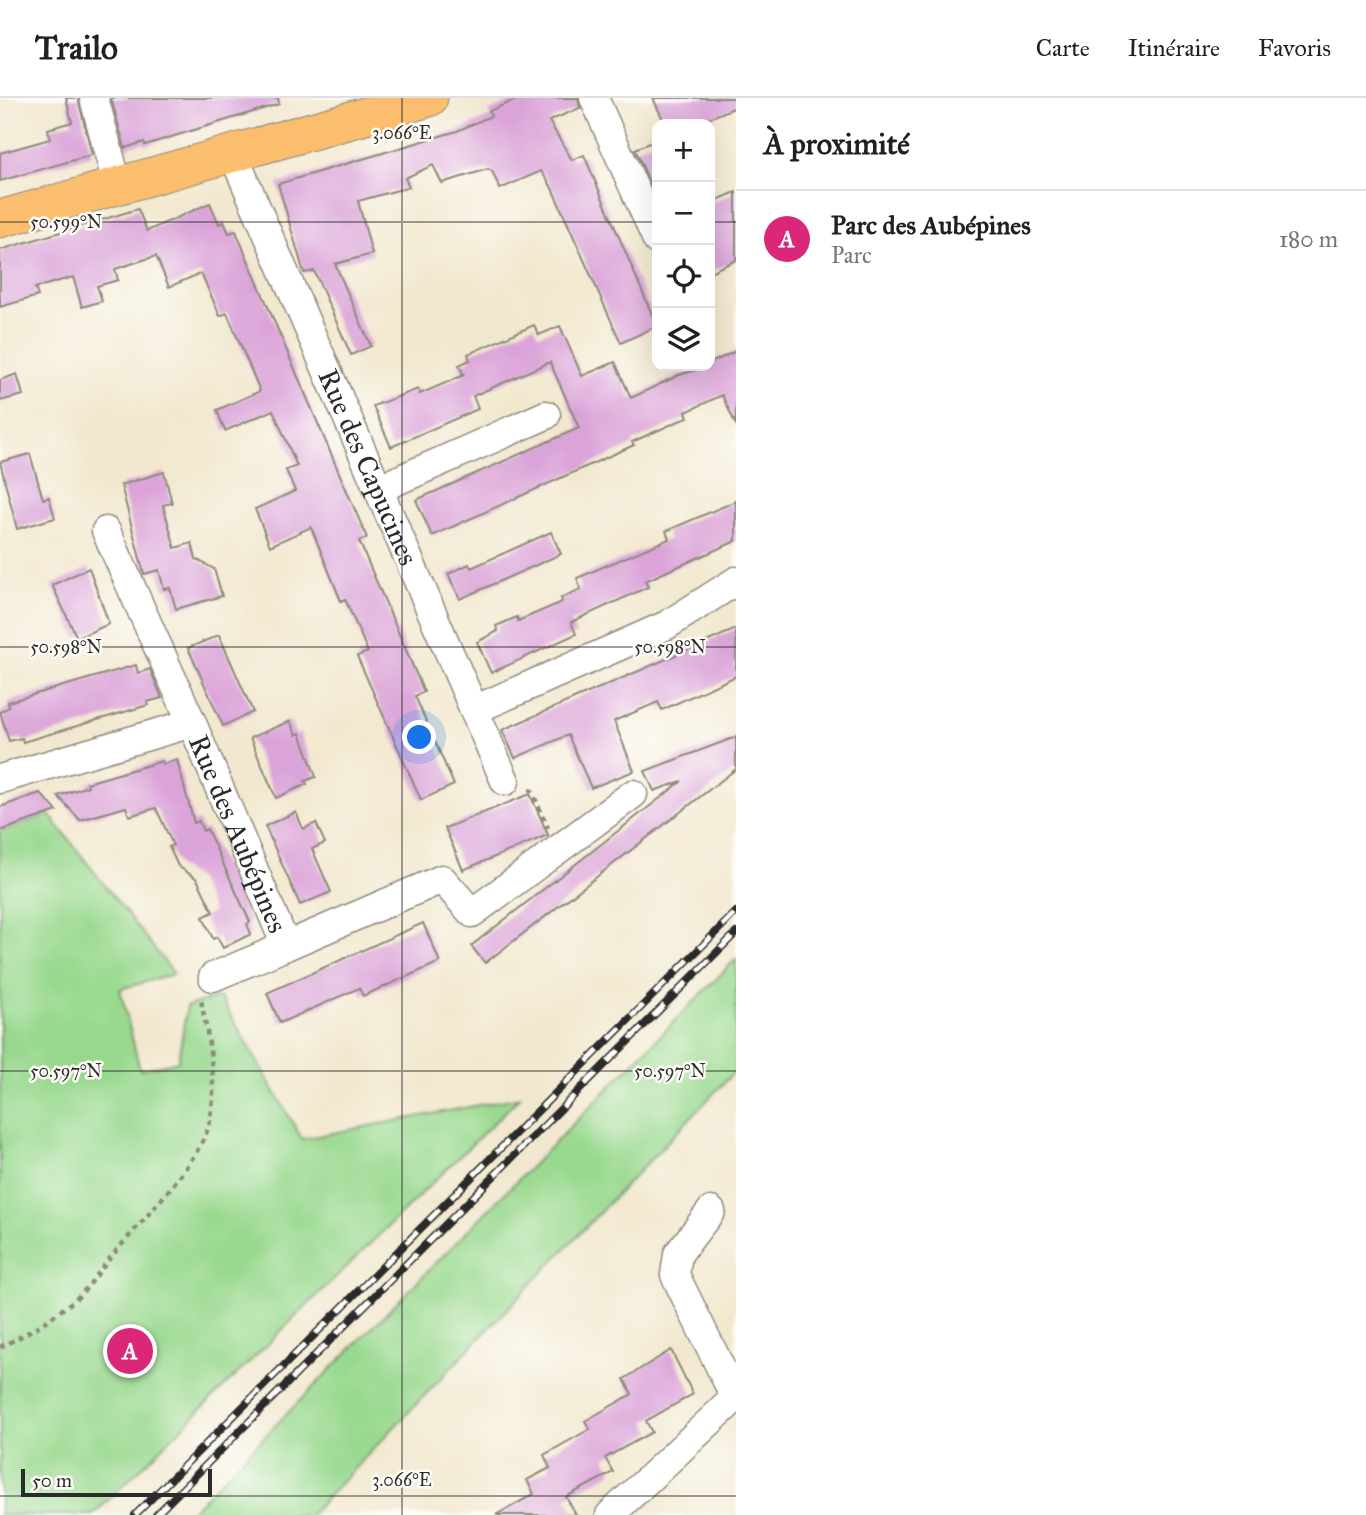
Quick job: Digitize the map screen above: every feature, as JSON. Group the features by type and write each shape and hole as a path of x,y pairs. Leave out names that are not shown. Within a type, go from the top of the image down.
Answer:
{"main road":[{"path":"0,219 429,98"}],"street":[{"path":"94,98 118,187"},
{"path":"594,98 652,229"},
{"name":"Rue des Capucines","path":"233,154 505,781"},
{"path":"379,489 546,415"},
{"name":"Rue des Aubépines","path":"106,531 192,723 286,946"},
{"path":"474,710 667,625 736,581"},
{"name":"Rue des Aubépines","path":"0,779 192,723"},
{"path":"557,850 633,794"},
{"name":"Rue des Aubépines","path":"213,977 442,879 472,913 557,850"},
{"path":"621,1511 736,1397 675,1275 678,1254 711,1211"}],"path":[{"path":"505,781 533,791 557,850"},
{"path":"0,1346 30,1333 74,1301 168,1190 202,1143 210,1121 210,1048 198,989 213,977"}],"green space":[{"path":"49,814 174,974 120,989 140,1070 178,1061 187,1006 220,997 302,1139 520,1097 93,1515 0,1515 0,831"},
{"path":"736,959 736,1070 310,1515 187,1515"}],"building":[{"path":"66,98 78,98 92,155 0,181 0,153 50,139 48,129 72,122"},
{"path":"111,98 278,98 279,104 145,145 144,142 125,148"},
{"path":"520,98 578,98 580,108 549,121 572,160 584,155 652,314 652,328 621,343 551,186 541,171 500,189 492,171 488,169 442,183 433,165 405,178 409,187 358,201 372,254 335,264 371,346 351,355 314,271 304,273 278,184 457,131 491,116 489,111"},
{"path":"653,98 736,98 736,107 707,119 663,119"},
{"path":"652,142 652,188 635,149"},
{"path":"736,192 736,260 715,270 715,245 715,201"},
{"path":"210,203 219,224 224,222 229,233 236,231 367,538 359,541 424,692 415,696 454,785 421,800 357,656 368,652 345,599 341,601 311,527 270,546 255,509 295,491 286,470 297,466 273,410 225,431 217,410 260,391 227,313 220,316 201,273 169,287 156,256 115,269 118,280 97,286 102,301 82,307 73,277 35,288 38,296 0,307 0,250 138,209 147,231"},
{"path":"534,325 539,335 560,326 582,376 615,362 631,398 679,375 693,371 715,371 715,361 736,351 736,425 722,395 686,412 688,417 632,442 634,445 432,536 416,500 579,428 550,362 473,396 478,409 391,447 373,406 418,389 420,394 464,375 459,365 470,360 468,354"},
{"path":"17,374 23,395 0,401 0,380"},
{"path":"30,454 43,499 49,497 55,518 17,529 0,462"},
{"path":"164,472 172,503 163,505 175,548 192,543 196,559 214,569 222,596 176,609 170,588 164,589 159,570 144,574 121,485"},
{"path":"736,501 736,541 645,581 648,587 571,622 576,634 491,673 477,642 498,631 496,626 517,617 518,621 562,602 561,598 581,589 577,578 669,539 666,531"},
{"path":"551,532 561,554 460,599 448,574 469,564 471,568"},
{"path":"89,568 109,624 77,638 52,585"},
{"path":"736,629 736,676 662,710 658,702 614,721 634,771 591,788 568,735 515,758 502,730"},
{"path":"219,635 253,712 223,726 188,648"},
{"path":"136,665 138,673 150,669 162,698 147,702 148,705 23,742 22,738 9,741 0,712 9,707 8,702"},
{"path":"290,721 296,735 300,733 316,777 276,798 250,738"},
{"path":"736,737 736,769 485,963 471,946 682,781 654,791 645,771"},
{"path":"177,760 194,823 199,821 203,831 207,829 250,922 247,924 251,934 223,948 217,937 213,939 203,917 213,912 197,879 178,866 169,847 173,845 156,808 129,816 126,807 80,820 58,796 88,786 87,783 162,761 163,764"},
{"path":"40,793 57,811 0,831 0,807"},
{"path":"530,794 548,835 463,870 445,828"},
{"path":"296,812 303,829 316,823 325,843 312,849 331,892 300,905 265,826"},
{"path":"423,923 440,962 363,996 359,988 280,1023 267,993"},
{"path":"671,1350 693,1394 646,1421 652,1432 605,1458 613,1472 566,1497 576,1515 496,1515 534,1494 527,1480 550,1468 544,1455 590,1429 585,1421 632,1394 624,1379"}],"railway":[{"path":"135,1515 736,912"},
{"path":"156,1515 736,933"}],"place":[{"name":"Parc des Aubépines","path":"130,1351"}]}
